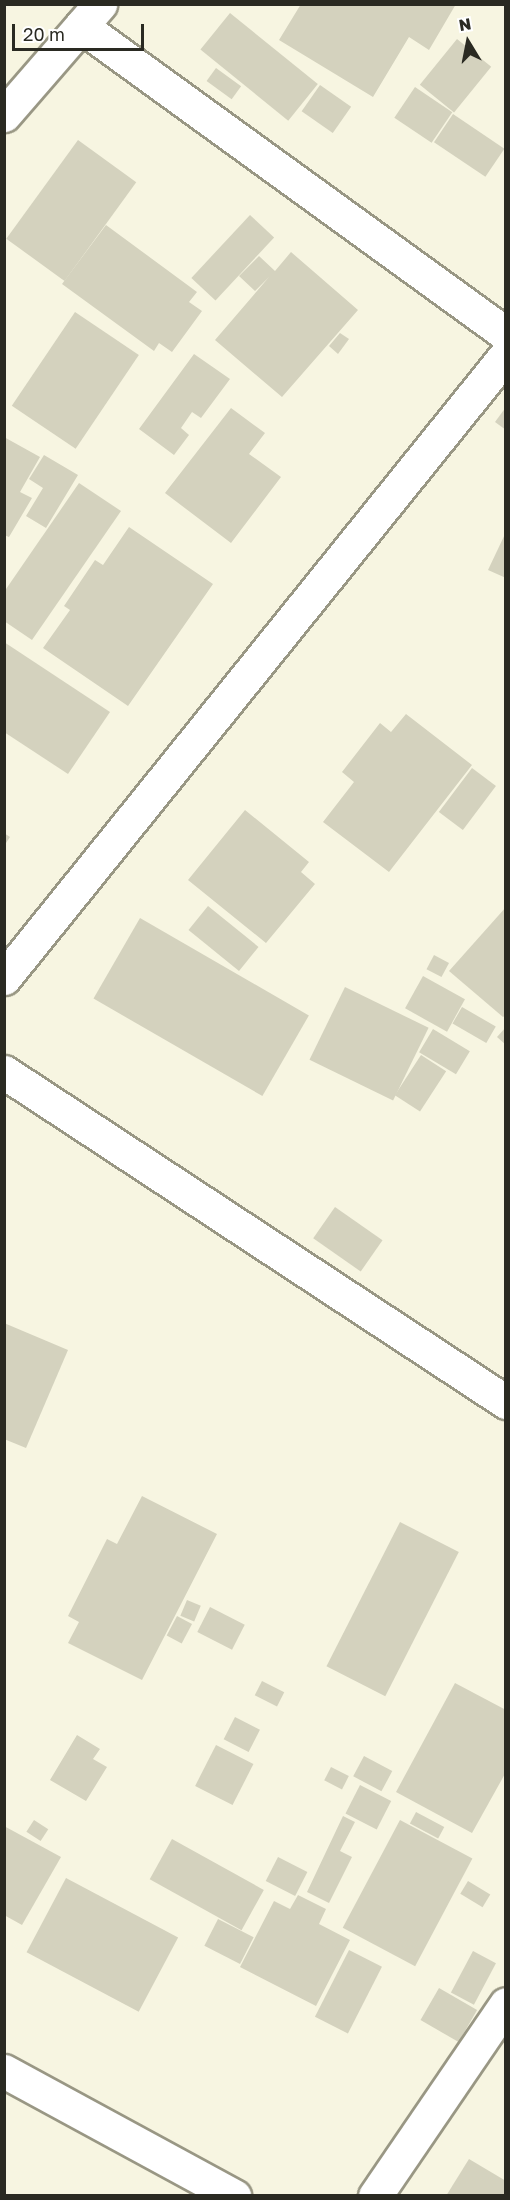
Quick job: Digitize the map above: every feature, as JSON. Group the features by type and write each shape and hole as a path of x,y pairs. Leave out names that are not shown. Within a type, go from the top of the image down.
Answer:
{"street":[{"path":"4,115 90,15 506,334"},
{"path":"4,978 506,355"},
{"path":"4,1072 506,1402"},
{"path":"375,2196 506,2004"},
{"path":"4,2071 234,2196"}],"building":[{"path":"301,4 456,4 429,50 409,37 373,97 279,40"},
{"path":"230,13 318,84 288,121 200,50"},
{"path":"457,39 491,67 454,113 420,85"},
{"path":"216,68 241,86 232,99 207,81"},
{"path":"320,85 351,107 333,133 302,111"},
{"path":"415,87 452,112 432,143 394,118"},
{"path":"453,114 504,149 485,177 434,142"},
{"path":"78,140 136,182 65,281 6,239"},
{"path":"250,215 274,238 215,300 191,278"},
{"path":"106,225 197,292 189,302 202,311 172,352 159,343 154,351 62,284"},
{"path":"291,252 358,310 282,397 215,340 269,277 255,291 239,276 259,256 275,271"},
{"path":"75,312 139,355 76,449 12,406"},
{"path":"340,333 349,339 338,354 329,346"},
{"path":"194,354 230,379 201,418 192,412 181,428 189,435 174,455 139,429"},
{"path":"506,407 506,430 495,422"},
{"path":"231,408 265,433 249,454 281,477 231,543 165,493"},
{"path":"4,437 40,457 20,492 32,498 9,537 4,535"},
{"path":"44,455 78,475 46,528 26,516 43,488 29,479"},
{"path":"79,483 121,511 32,640 4,621 4,592"},
{"path":"129,527 213,584 128,706 43,648 70,610 64,606 95,560 103,565"},
{"path":"506,532 506,578 488,570"},
{"path":"4,642 110,712 68,774 4,732"},
{"path":"406,714 472,765 389,872 323,822 354,782 342,772 380,723 391,732"},
{"path":"472,768 496,786 463,830 439,812"},
{"path":"245,810 309,862 301,872 315,884 266,943 188,880"},
{"path":"4,833 10,837 4,846"},
{"path":"208,906 259,947 239,971 188,930"},
{"path":"506,907 506,1015 503,1017 449,971"},
{"path":"140,918 309,1016 262,1096 94,999"},
{"path":"434,955 449,963 441,977 426,969"},
{"path":"423,976 465,999 447,1032 405,1008"},
{"path":"345,987 429,1028 393,1101 309,1060"},
{"path":"462,1007 496,1026 486,1043 452,1023"},
{"path":"506,1027 506,1045 497,1037"},
{"path":"433,1029 470,1051 456,1074 419,1052"},
{"path":"421,1055 446,1071 420,1112 395,1095"},
{"path":"335,1207 383,1240 361,1271 313,1238"},
{"path":"4,1323 68,1350 26,1448 4,1439"},
{"path":"142,1496 217,1534 142,1680 68,1643 79,1622 68,1616 107,1539 117,1544"},
{"path":"400,1522 459,1552 385,1696 326,1666"},
{"path":"187,1600 201,1606 194,1622 180,1616"},
{"path":"210,1607 245,1625 232,1650 197,1632"},
{"path":"177,1616 192,1624 182,1643 167,1635"},
{"path":"262,1681 284,1692 277,1707 255,1695"},
{"path":"455,1683 506,1710 506,1772 472,1833 396,1792"},
{"path":"235,1717 260,1730 249,1752 224,1739"},
{"path":"77,1735 100,1749 93,1759 107,1767 86,1801 50,1780"},
{"path":"216,1745 253,1764 233,1805 195,1786"},
{"path":"364,1756 392,1771 381,1791 353,1776"},
{"path":"331,1767 349,1776 342,1789 324,1780"},
{"path":"360,1785 391,1801 377,1829 345,1814"},
{"path":"416,1812 444,1827 438,1839 410,1823"},
{"path":"343,1816 355,1822 340,1851 352,1857 329,1903 307,1892"},
{"path":"34,1820 48,1829 41,1841 26,1832"},
{"path":"400,1820 472,1858 415,1966 343,1928"},
{"path":"4,1826 61,1857 22,1925 4,1915"},
{"path":"172,1839 264,1890 242,1930 150,1879"},
{"path":"278,1857 307,1872 295,1896 266,1881"},
{"path":"66,1878 178,1938 139,2012 27,1952"},
{"path":"468,1881 490,1894 483,1907 460,1894"},
{"path":"298,1895 326,1909 319,1924 350,1940 316,2006 240,1967 274,1901 290,1909"},
{"path":"218,1919 254,1937 240,1964 204,1946"},
{"path":"349,1950 382,1967 348,2034 315,2017"},
{"path":"473,1951 496,1963 474,2005 451,1992"},
{"path":"439,1988 477,2010 459,2042 420,2020"},
{"path":"469,2159 506,2181 506,2196 446,2196"}]}
